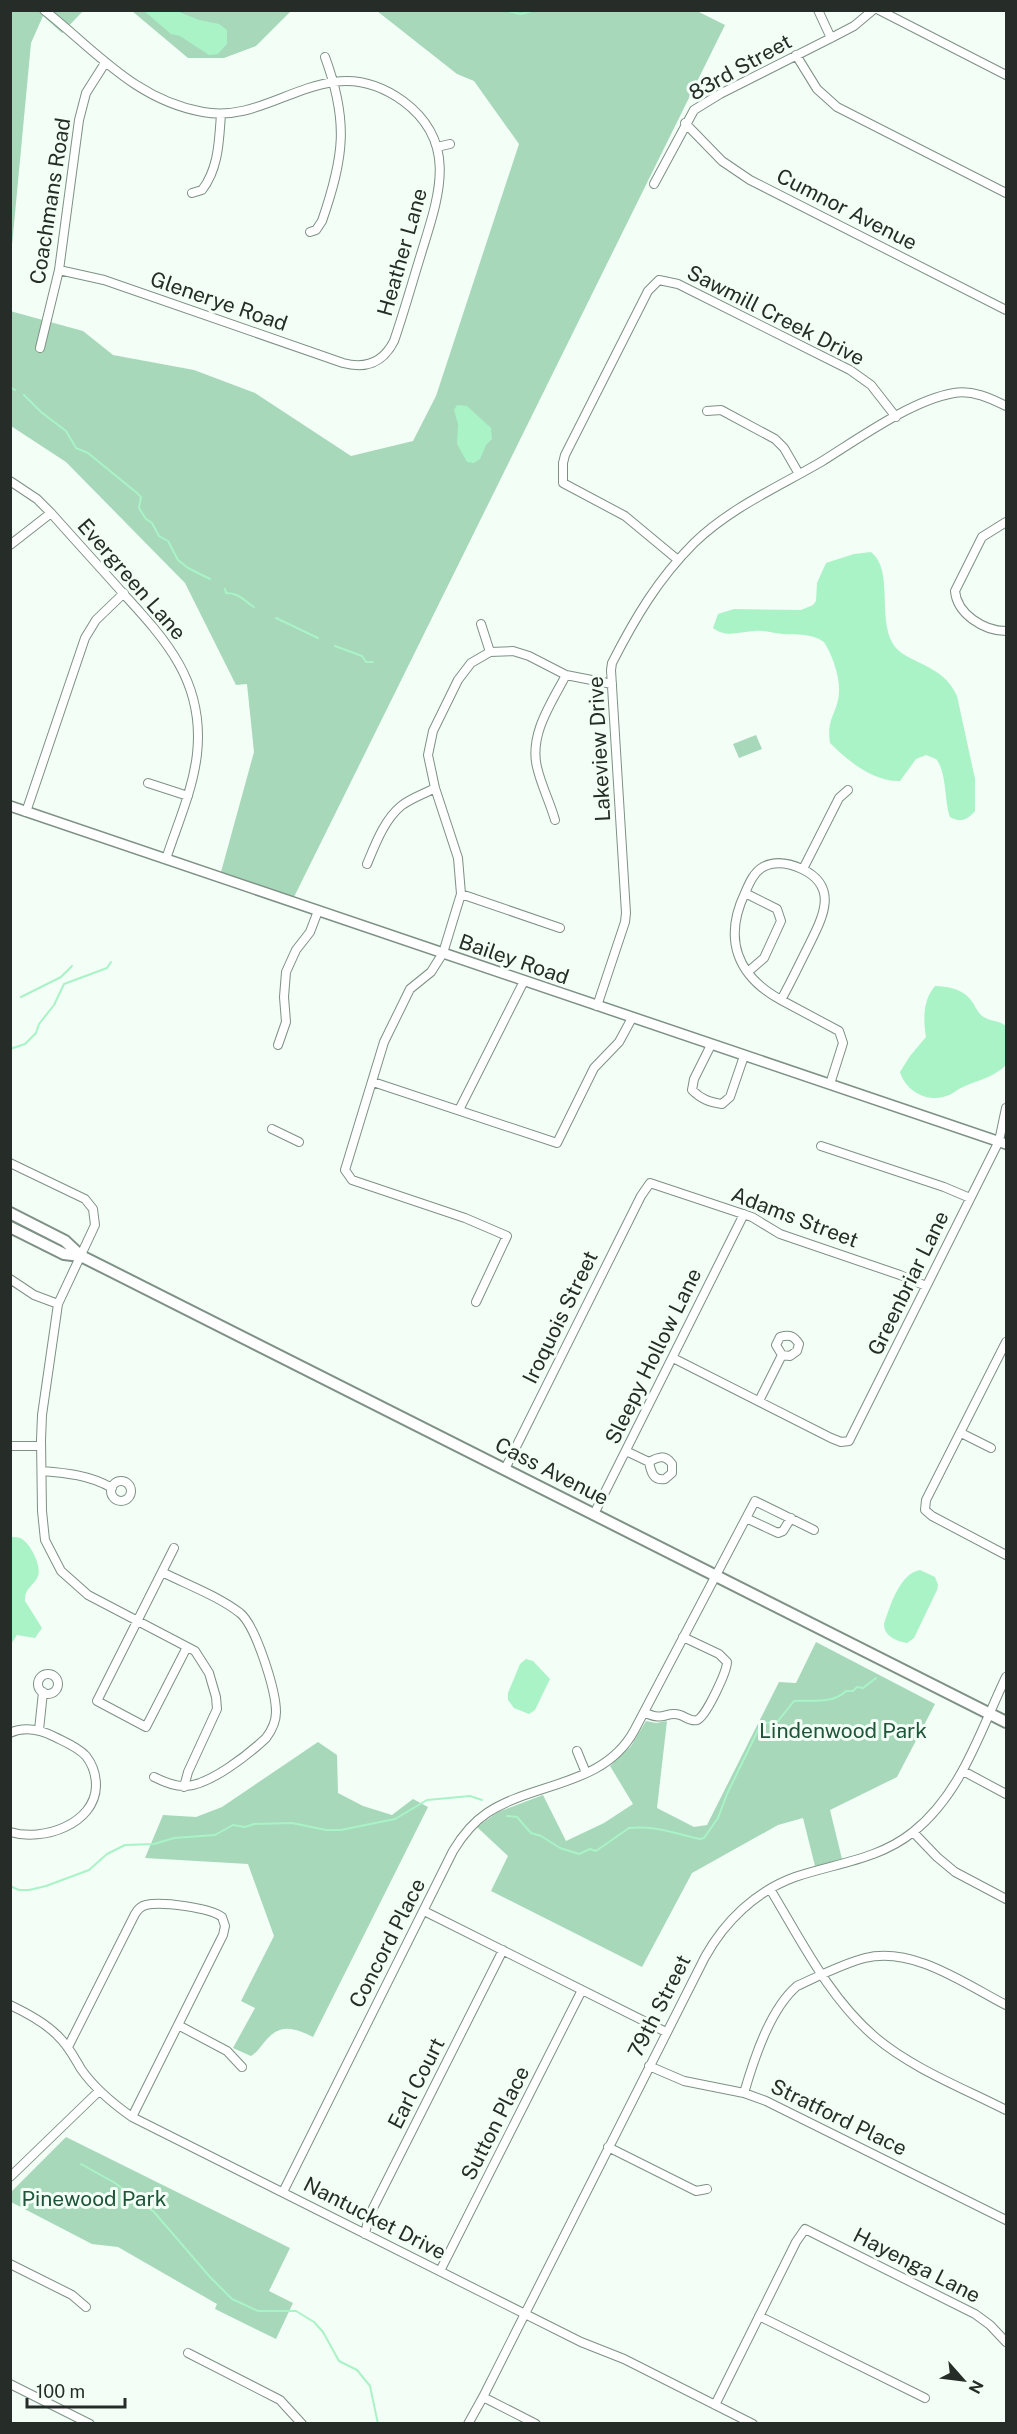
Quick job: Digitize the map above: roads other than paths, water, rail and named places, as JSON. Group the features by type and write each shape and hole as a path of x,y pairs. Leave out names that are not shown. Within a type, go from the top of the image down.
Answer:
{"main road":[{"name":"Cass Avenue","path":"10,1213 65,1241 81,1256 1006,1722"},
{"name":"Cass Avenue","path":"10,1227 64,1254 81,1256"}],"street":[{"name":"Heather Lane","path":"44,10 105,63 155,96 195,111 221,114 250,110 334,82 362,82 391,93 413,110 437,147 441,176 440,189 397,333 387,353 381,359 368,365"},
{"path":"818,10 831,38"},
{"name":"83rd Street","path":"654,184 694,110 707,101 854,26 873,10"},
{"path":"879,10 1006,75"},
{"path":"796,55 817,89 837,106 1006,193"},
{"path":"310,232 316,230 322,222 339,163 341,117 334,82 325,57"},
{"name":"Coachmans Road","path":"40,348 59,270 79,120 87,93 105,63"},
{"path":"192,193 202,190 213,170 219,143 221,114"},
{"name":"Cumnor Avenue","path":"685,123 722,161 750,180 1006,310"},
{"path":"437,147 450,144"},
{"name":"Glenerye Road","path":"59,270 104,280 343,363 368,365"},
{"name":"Sawmill Creek Drive","path":"678,560 625,516 563,483 562,463 565,455 648,291 659,280 678,284 850,370 871,385 896,417"},
{"name":"Lakeview Drive","path":"597,1006 626,913 612,663 635,619 659,582 697,541 727,517 896,417 935,397 970,392 1006,406"},
{"path":"707,411 721,410 775,439 784,448 799,474"},
{"name":"Evergreen Lane","path":"10,480 37,499 51,513 169,645 192,691 198,743 195,766 188,796 166,859"},
{"path":"10,545 51,513"},
{"path":"1006,522 982,537 955,591 959,607 969,616 989,628 1006,631"},
{"path":"26,812 85,638 96,620 124,593"},
{"path":"482,624 490,652"},
{"path":"476,1302 507,1236 465,1218 352,1180 345,1170 384,1042 408,993 431,972 443,953 460,894 458,858 435,788 428,755 433,731 462,674 471,663 490,652 519,652 566,675 612,684"},
{"path":"555,820 537,766 535,747 541,724 566,675"},
{"path":"148,783 188,796"},
{"path":"367,864 387,823 395,812 406,802 435,788"},
{"path":"803,869 838,798 848,790"},
{"name":"Bailey Road","path":"10,806 1003,1142"},
{"path":"781,1000 825,911 822,887 803,869 782,863 770,864 755,873 736,912 734,931 736,948 740,959 763,990 781,1000 839,1031 843,1043 830,1084"},
{"path":"745,893 777,909 781,921 764,958 749,971"},
{"path":"460,894 560,928"},
{"path":"278,1045 286,1022 284,997 286,972 296,950 310,932 318,911"},
{"path":"459,1110 524,981"},
{"path":"373,1082 557,1143 594,1068 618,1042 632,1018"},
{"path":"711,1045 694,1080 692,1090 699,1098 722,1104 730,1097 744,1056"},
{"name":"Greenbriar Lane","path":"759,1401 841,1442 849,1441 969,1198 1003,1142 1006,1107"},
{"path":"272,1129 299,1142"},
{"path":"821,1146 944,1187 969,1198"},
{"path":"10,1163 85,1198 90,1205 95,1225 58,1304 42,1414 45,1540 57,1564 72,1582 88,1595 195,1651 205,1664 217,1704 215,1717 188,1772 184,1787"},
{"name":"Adams Street","path":"651,1183 744,1214 780,1234 926,1286"},
{"name":"Iroquois Street","path":"505,1469 641,1196 651,1183"},
{"name":"Sleepy Hollow Lane","path":"594,1514 744,1214"},
{"path":"10,1279 34,1295 58,1304"},
{"path":"1006,1342 1003,1357 990,1374 926,1500 925,1510 932,1516 1006,1555"},
{"path":"673,1358 759,1401 782,1355"},
{"path":"961,1433 991,1448"},
{"path":"10,1446 41,1446"},
{"path":"626,1450 649,1462"},
{"path":"42,1472 73,1474 102,1482 112,1488"},
{"path":"790,1518 783,1531 778,1533 746,1518 755,1501 790,1518 814,1530"},
{"name":"Concord Place","path":"282,2192 458,1844 478,1820 500,1805 586,1773 618,1752 631,1737 746,1518"},
{"path":"174,1548 141,1623 97,1701 146,1727 187,1647"},
{"path":"154,1777 166,1783 184,1787 203,1782 257,1746 270,1733 276,1711 275,1699 260,1650 247,1621 227,1604 162,1572"},
{"path":"644,1712 657,1718 674,1714 693,1720 699,1719 725,1671 727,1662 719,1654 683,1637"},
{"name":"79th Street","path":"468,2424 718,1934 731,1919 770,1889 795,1877 856,1862 882,1851 913,1832 940,1805 963,1772 1006,1677"},
{"path":"39,1730 43,1692"},
{"path":"10,1733 24,1729 39,1730 70,1745 87,1757 95,1771 93,1803 81,1817 65,1827 35,1834 10,1832"},
{"path":"577,1751 586,1773"},
{"path":"963,1772 1006,1794"},
{"path":"913,1832 954,1872 1006,1899"},
{"path":"770,1889 822,1975 849,2012 885,2045 910,2061 1006,2110"},
{"path":"68,2047 135,1914 141,1907 156,1904 218,1913 225,1921 223,1935 132,2117"},
{"path":"424,1911 666,2032"},
{"name":"Earl Court","path":"365,2234 369,2216 502,1950"},
{"path":"744,2093 757,2052 781,2004 797,1986 866,1958 898,1956 921,1962 1006,2005"},
{"name":"Sutton Place","path":"440,2271 582,1990"},
{"name":"Nantucket Drive","path":"10,2005 50,2029 68,2047 82,2070 99,2091 132,2117 581,2342 624,2359 753,2424"},
{"path":"177,2025 227,2051 242,2067"},
{"name":"Stratford Place","path":"649,2066 695,2084 744,2093 778,2106 1006,2220"},
{"path":"12,2173 99,2091"},
{"path":"608,2147 696,2191 707,2188"},
{"name":"Hayenga Lane","path":"759,2316 796,2242 805,2229 975,2314 990,2325 1006,2342"},
{"path":"10,2264 72,2295 86,2307"},
{"path":"715,2404 759,2316 925,2398"},
{"path":"188,2353 280,2400 302,2424"},
{"path":"10,2384 90,2424"},
{"path":"483,2397 536,2424"}],"waterway":[{"path":"504,10 521,14 535,10"},
{"path":"10,387 15,390"},
{"path":"24,395 41,412 66,431 76,448 88,453 137,493 141,497 139,508 146,519 152,523 159,536 168,541 178,560 210,579"},
{"path":"225,589 226,593 238,596 254,607"},
{"path":"276,618 318,638"},
{"path":"335,646 362,656 366,662 373,662"},
{"path":"10,1049 25,1044 36,1033 39,1024 54,1005 64,984 107,968 111,962"},
{"path":"21,997 61,977 72,966"},
{"path":"507,1816 517,1817 531,1833 541,1836 560,1848 579,1854 590,1849 596,1851 629,1828 656,1829 704,1838 718,1818 761,1724 778,1721 794,1701 835,1698 857,1687 863,1688 876,1678"},
{"path":"10,1886 19,1890 46,1886 89,1870 107,1854 125,1845 154,1844 174,1838 215,1835 233,1825 245,1827 254,1824 292,1823 326,1830 341,1830 395,1819 427,1800 470,1796 482,1800"},
{"path":"81,2164 115,2183 154,2212 232,2299 258,2311 296,2311 314,2322 323,2332 339,2361 357,2370 370,2386 378,2424"}],"park label":[{"name":"Lindenwood Park","path":"843,1730"},
{"name":"Pinewood Park","path":"94,2198"}]}
